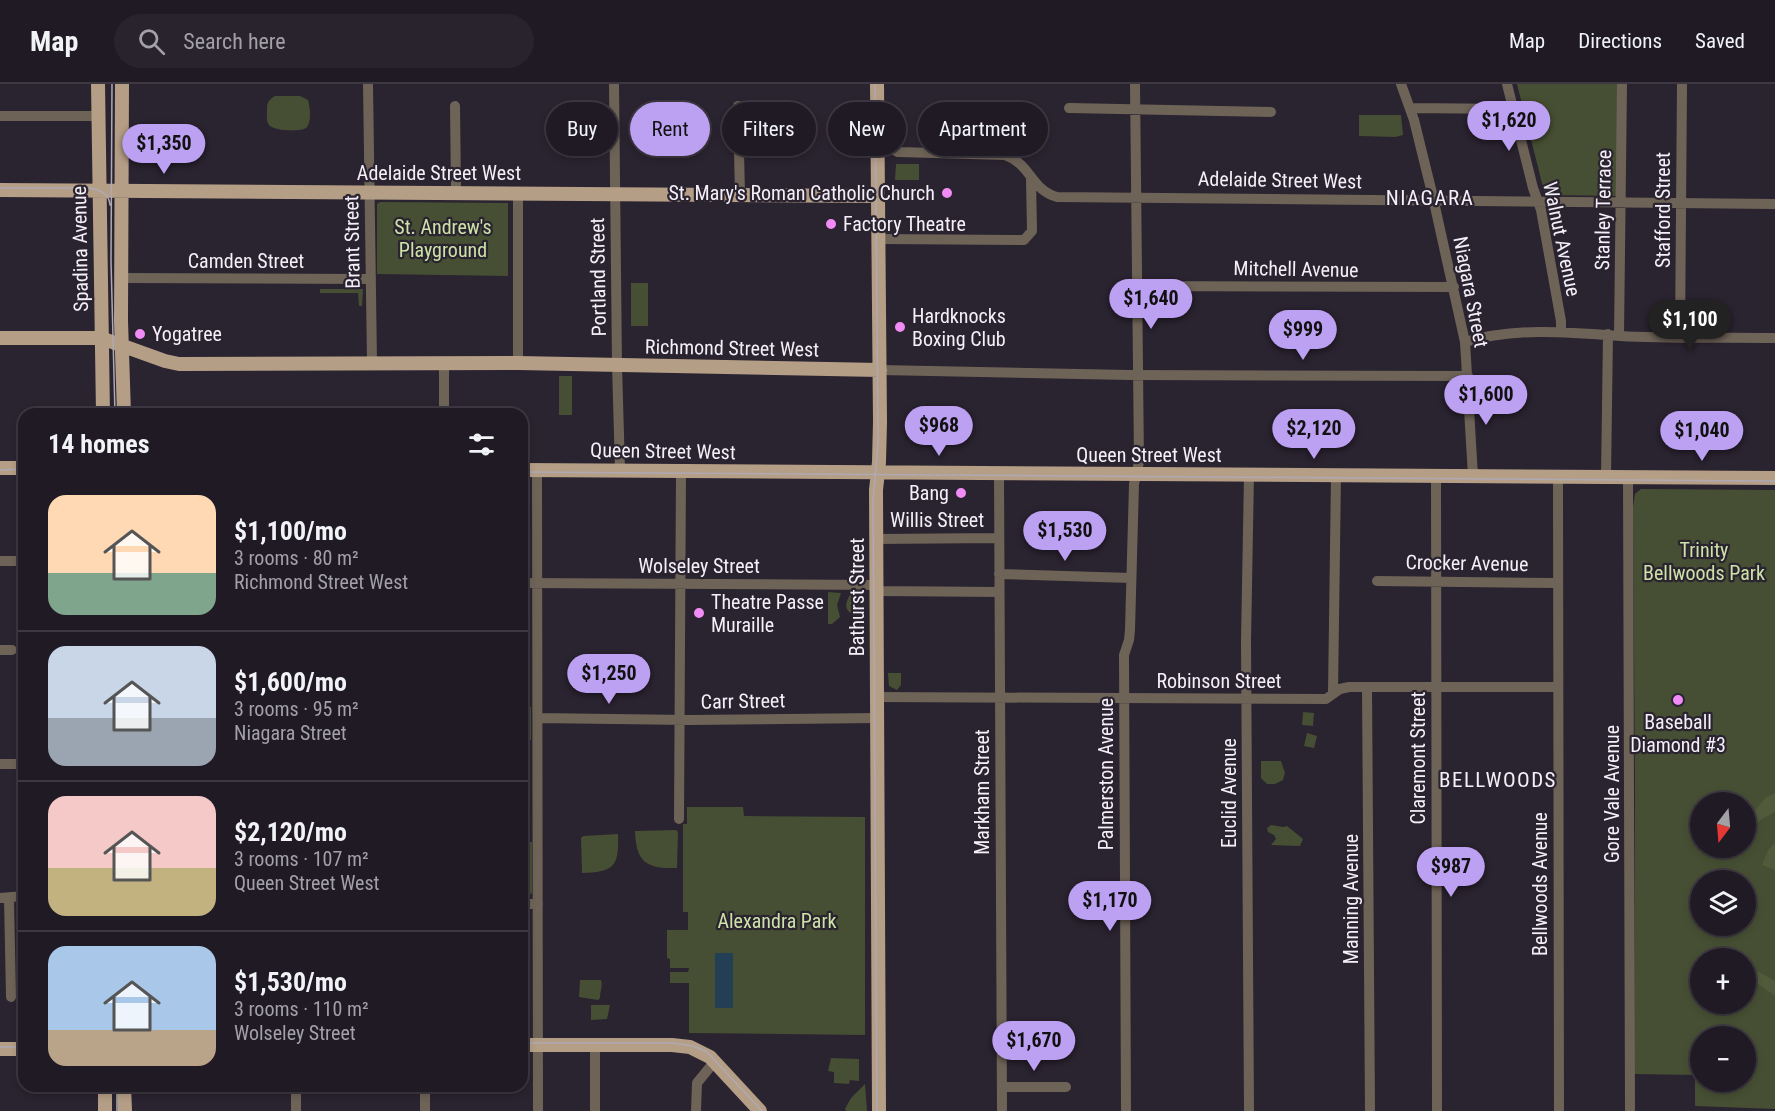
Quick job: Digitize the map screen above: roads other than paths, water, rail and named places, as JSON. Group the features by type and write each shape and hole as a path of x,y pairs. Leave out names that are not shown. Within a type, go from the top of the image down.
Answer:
{"main road":[{"name":"Spadina Avenue","path":"98,84 103,408"},
{"name":"Spadina Avenue","path":"122,84 121,278 124,408"},
{"name":"Bathurst Street","path":"877,84 877,102"},
{"name":"Bathurst Street","path":"878,156 880,370 876,588 879,1111"},
{"name":"Adelaide Street West","path":"0,190 878,196"},
{"name":"Richmond Street West","path":"0,338 101,338 179,364 518,363 880,370"},
{"path":"0,468 18,468"},
{"name":"Queen Street West","path":"528,470 1775,478"},
{"path":"528,1045 686,1046 700,1051 715,1061 760,1111"},
{"path":"0,1049 18,1049"},
{"path":"105,1092 105,1111"},
{"path":"124,1092 125,1111"}],"street":[{"name":"Brant Street","path":"368,84 372,363"},
{"name":"Portland Street","path":"614,84 616,364 620,471"},
{"name":"Palmerston Avenue","path":"1126,1111 1123,698 1124,655 1130,640 1134,484 1139,462 1136,84"},
{"name":"Niagara Street","path":"1401,84 1410,108 1434,201 1465,342 1473,477"},
{"name":"Walnut Avenue","path":"1507,84 1538,201 1561,332"},
{"name":"Stanley Terrace","path":"1613,335 1620,203 1622,84"},
{"name":"Stafford Street","path":"1680,337 1682,84"},
{"path":"455,106 456,192"},
{"path":"1069,108 1271,112"},
{"path":"1410,108 1513,109"},
{"path":"0,116 98,116"},
{"name":"Adelaide Street West","path":"906,152 1005,155 1016,158 1037,186 1057,197 1775,204"},
{"path":"739,156 740,195"},
{"path":"879,238 1024,240 1032,231 1030,176"},
{"path":"518,193 518,363"},
{"name":"Camden Street","path":"121,278 371,279"},
{"name":"Mitchell Avenue","path":"1137,286 1454,287"},
{"path":"1465,342 1512,335 1561,332 1775,338"},
{"path":"1606,477 1613,335"},
{"path":"444,363 444,408"},
{"name":"Richmond Street West","path":"880,370 1138,375 1468,376"},
{"path":"537,470 538,1111"},
{"path":"679,819 681,471"},
{"name":"Markham Street","path":"999,473 1002,1111"},
{"name":"Euclid Avenue","path":"1249,475 1246,699 1249,1111"},
{"path":"1333,693 1336,476"},
{"name":"Claremont Street","path":"1436,476 1437,1111"},
{"name":"Bellwoods Avenue","path":"1558,477 1559,1111"},
{"name":"Gore Vale Avenue","path":"1628,477 1630,1111"},
{"name":"Willis Street","path":"876,539 999,538"},
{"path":"0,561 18,561"},
{"path":"999,574 1131,578"},
{"name":"Crocker Avenue","path":"1377,581 1557,583"},
{"name":"Wolseley Street","path":"528,583 679,583 999,592"},
{"path":"0,650 12,650"},
{"name":"Robinson Street","path":"877,697 1326,699 1333,693 1349,687 1558,687"},
{"name":"Manning Avenue","path":"1367,687 1370,1111"},
{"name":"Carr Street","path":"538,718 679,720 877,718"},
{"path":"0,764 18,764"},
{"path":"5,898 11,997"},
{"path":"528,904 538,904"},
{"path":"595,1111 596,1045"},
{"path":"696,1111 697,1083 715,1061"},
{"path":"1002,1087 1066,1087"},
{"path":"296,1092 296,1111"},
{"path":"425,1092 425,1111"}],"water":[{"path":"715,953 733,953 733,1008 715,1008"}],"tram line":[{"path":"112,84 111,261 115,408"},
{"path":"875,84 878,443 873,502 877,1111"},
{"path":"0,188 90,188 104,193 110,205"},
{"path":"0,470 18,469"},
{"path":"528,472 1775,481"},
{"path":"528,1043 672,1043 693,1046 707,1052 762,1111"},
{"path":"0,1047 18,1047"},
{"path":"117,1092 117,1111"}],"place":[{"name":"St. Mary's Roman Catholic Church","path":"947,193"},
{"name":"Factory Theatre","path":"831,224"},
{"name":"Hardknocks Boxing Club","path":"900,327"},
{"name":"Yogatree","path":"140,334"},
{"name":"Bang","path":"961,493"},
{"name":"Theatre Passe Muraille","path":"699,613"},
{"name":"Baseball Diamond #3","path":"1678,700"}],"district":[{"name":"NIAGARA","path":"1430,198"},
{"name":"BELLWOODS","path":"1498,780"}],"park label":[{"name":"St. Andrew's Playground","path":"443,238"},
{"name":"Trinity Bellwoods Park","path":"1704,562"},
{"name":"Alexandra Park","path":"777,921"}]}
